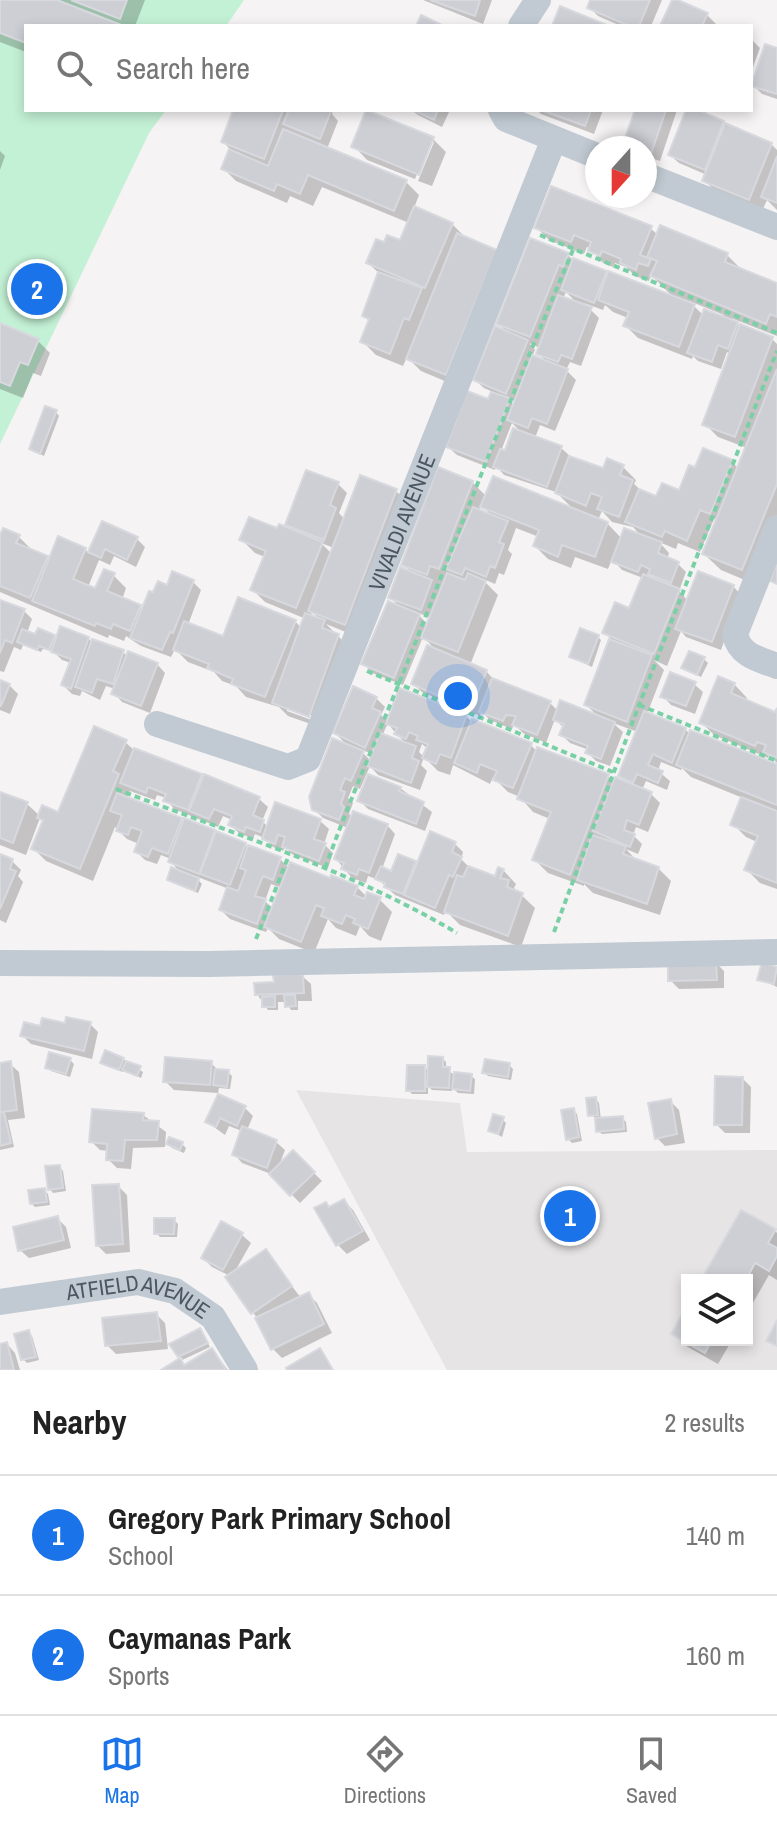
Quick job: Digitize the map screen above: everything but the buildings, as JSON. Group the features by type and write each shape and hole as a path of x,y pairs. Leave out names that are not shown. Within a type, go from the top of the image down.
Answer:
{"street":[{"path":"522,24 538,0"},
{"path":"502,112 506,119 585,151"},
{"name":"VIVALDI AVENUE","path":"157,724 288,767 308,759 554,139"},
{"path":"657,180 777,227"},
{"path":"777,528 735,634 737,644 745,653 777,666"},
{"path":"0,963 246,964 777,952"},
{"name":"ATFIELD AVENUE","path":"0,1302 138,1282 175,1291 213,1317 245,1370"}],"path":[{"path":"520,225 573,250 777,333"},
{"path":"325,868 357,781 573,250"},
{"path":"544,957 777,351"},
{"path":"347,663 613,772"},
{"path":"639,705 777,761"},
{"path":"116,789 325,868 422,912 461,935"},
{"path":"246,964 289,855"}],"shaded area":[{"path":"296,1090 460,1103 467,1152 777,1150 777,1370 447,1370"}],"green space":[{"path":"0,0 244,0 227,24 24,24 24,112 165,112 149,133 0,444"}],"place":[{"name":"Caymanas Park","path":"37,289"},
{"name":"Gregory Park Primary School","path":"570,1216"}]}
